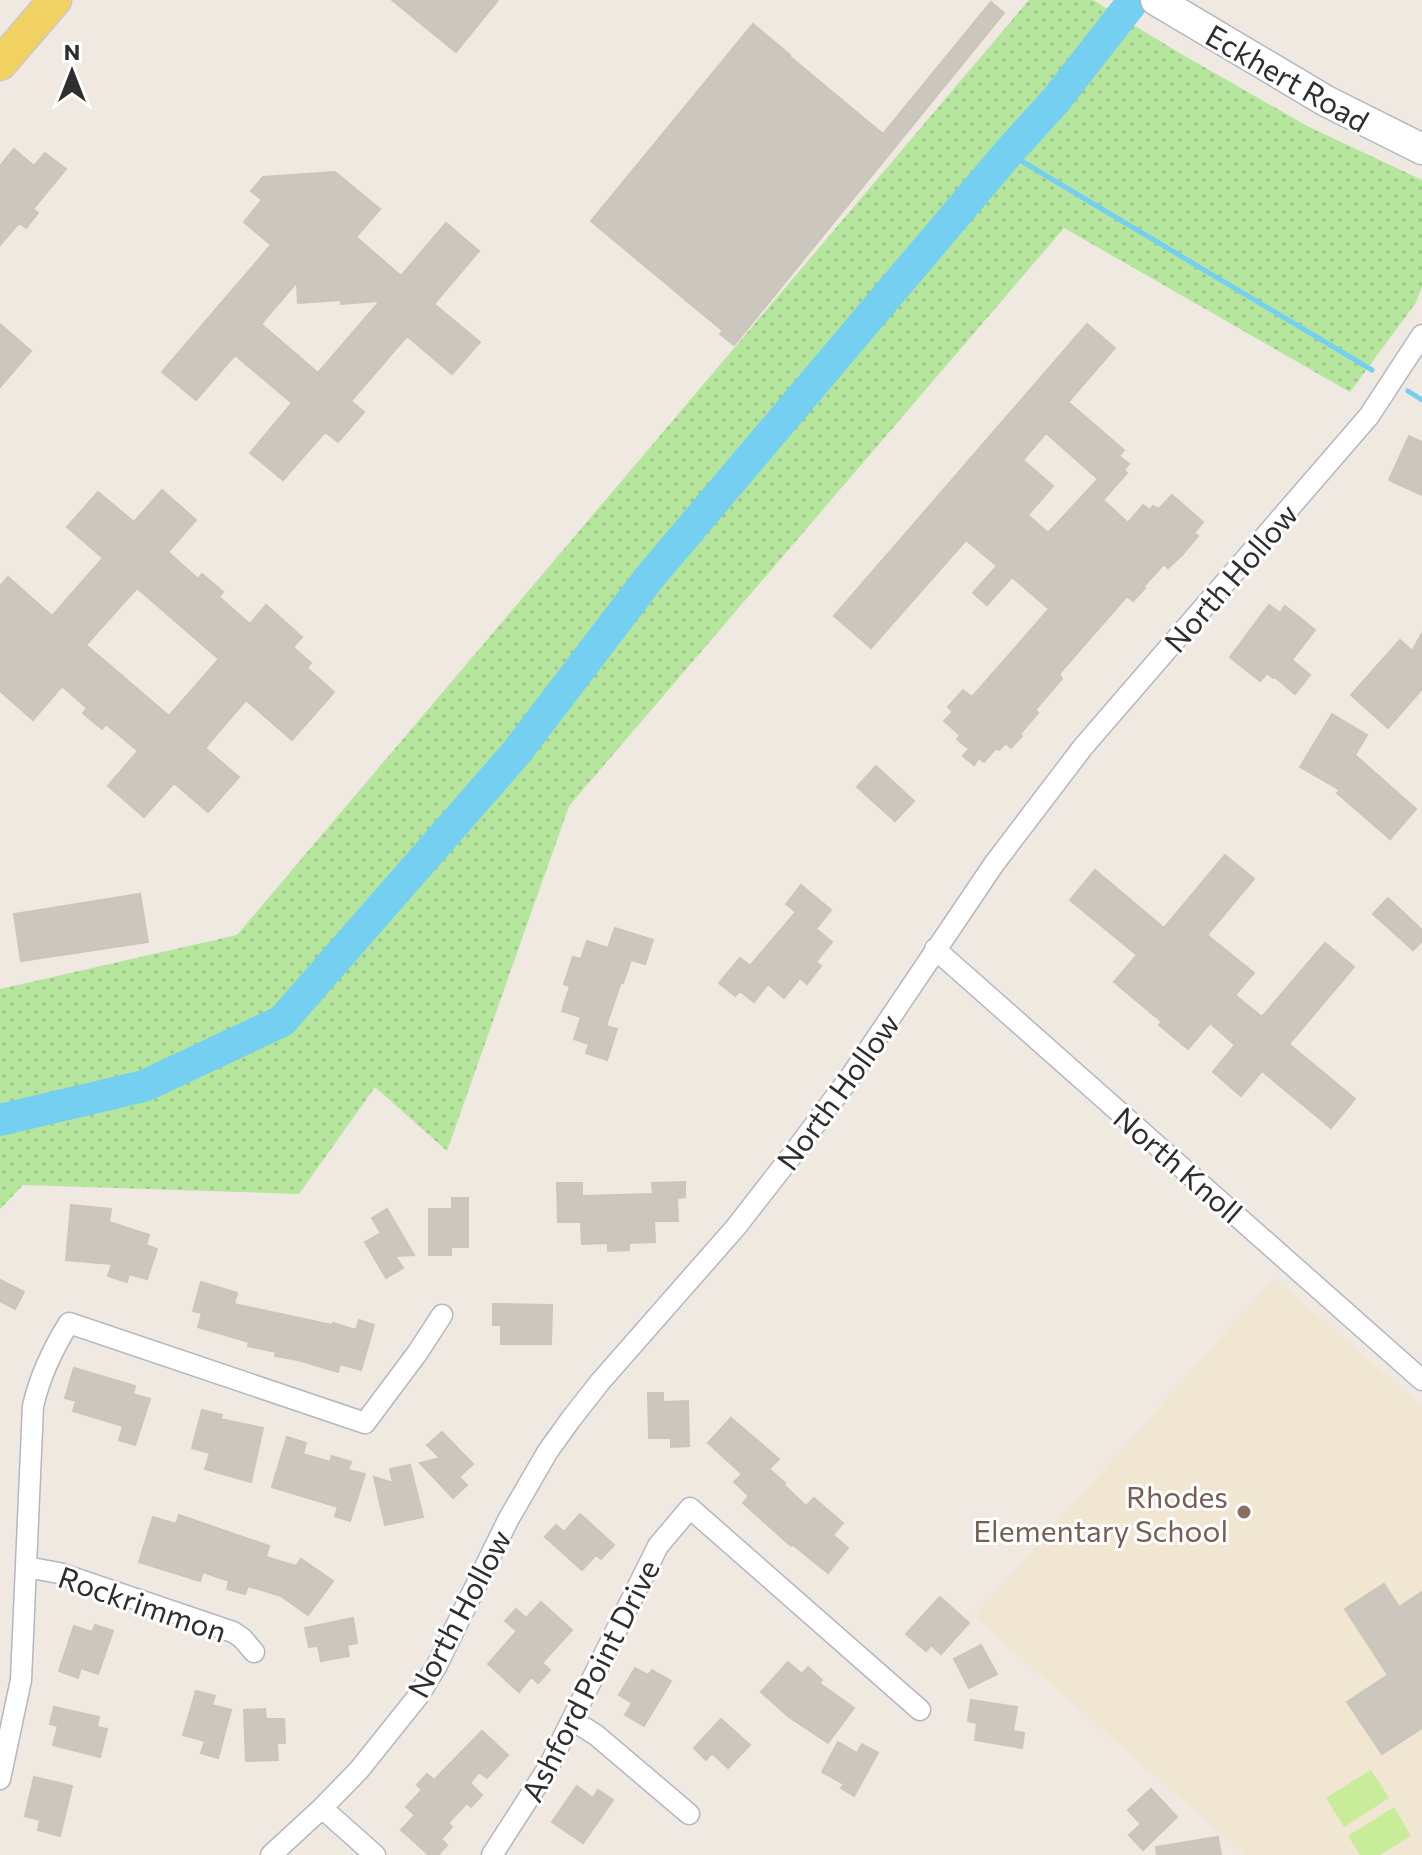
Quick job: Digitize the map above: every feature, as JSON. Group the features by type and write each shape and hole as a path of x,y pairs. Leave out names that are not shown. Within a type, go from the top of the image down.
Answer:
{"main road":[{"path":"0,64 55,0"},
{"name":"Eckhert Road","path":"1156,0 1326,101 1422,149"}],"street":[{"name":"North Hollow","path":"271,1855 359,1770 419,1695 514,1509 571,1419 736,1227 796,1150 851,1076 994,864 1083,747 1369,416 1422,335"},
{"name":"North Knoll","path":"935,949 1422,1380"},
{"path":"0,1779 21,1680 33,1406 48,1361 69,1323 365,1423 442,1315"},
{"name":"Ashford Point Drive","path":"492,1855 548,1768 658,1546 690,1508 920,1710"},
{"name":"Rockrimmon","path":"26,1567 59,1573 233,1632 254,1652"},
{"path":"572,1720 596,1735 689,1814"},
{"path":"322,1808 375,1855"}],"shaded area":[{"name":"Rhodes Elementary School","path":"1274,1278 1422,1407 1422,1855 1245,1855 974,1616"}],"green space":[{"path":"1029,0 1093,0 1307,126 1422,180 1422,287 1415,304 1350,392 1064,228 569,806 447,1151 375,1087 299,1194 23,1185 0,1209 0,989 237,935"},
{"path":"1371,1770 1389,1798 1344,1827 1326,1798"},
{"path":"1394,1807 1411,1836 1380,1855 1360,1855 1348,1836"}],"building":[{"path":"392,0 498,0 456,52"},
{"path":"991,2 1004,13 734,345 720,334 723,331 591,221 753,24 883,134"},
{"path":"14,149 34,166 45,153 66,169 33,209 38,213 26,228 19,223 0,245 0,166"},
{"path":"335,172 380,209 356,237 401,276 446,223 479,251 434,304 480,342 452,374 407,336 351,401 364,412 338,442 325,432 283,480 250,453 292,403 235,355 196,400 162,372 271,245 244,222 262,200 251,191 263,177","holes":["297,282 298,303 341,300 341,304 380,301 318,373 261,324"]},
{"path":"0,324 31,351 0,387"},
{"path":"1087,324 1115,348 1068,402 1124,450 1119,456 1129,464 1124,470 1127,473 1103,500 1128,523 1143,505 1150,510 1153,506 1159,509 1172,495 1203,522 1194,533 1198,536 1182,555 1168,568 1164,564 1133,601 1127,596 1059,674 1062,679 1035,710 1038,713 1011,748 1006,743 999,750 996,748 984,762 979,758 974,765 963,756 969,749 957,739 960,735 944,721 953,712 948,707 963,690 972,697 1049,609 1012,577 987,605 973,593 997,566 966,540 871,648 834,616","holes":["1046,433 1098,479 1048,533 1028,515 1053,486 1023,460"]},
{"path":"1409,436 1422,442 1422,495 1389,480"},
{"path":"162,490 196,520 168,552 198,579 202,574 223,592 219,597 250,624 266,605 302,637 293,647 311,663 307,668 334,692 292,740 246,700 205,748 239,777 208,812 174,783 144,817 108,786 138,751 106,724 102,729 83,713 87,708 62,686 33,720 0,691 0,586 8,577 52,616 103,558 67,527 98,492 134,522","holes":["137,588 219,659 169,716 86,645"]},
{"path":"1269,605 1280,613 1285,606 1315,630 1292,660 1310,675 1295,694 1267,673 1260,681 1230,657"},
{"path":"1422,633 1422,689 1388,728 1351,695 1400,640 1412,651"},
{"path":"1332,714 1367,735 1355,755 1416,809 1390,839 1337,793 1340,790 1300,767"},
{"path":"876,766 914,801 895,821 857,787"},
{"path":"1225,855 1254,879 1207,935 1254,973 1235,995 1262,1017 1325,943 1354,967 1289,1044 1355,1099 1331,1128 1262,1071 1241,1096 1213,1072 1235,1045 1210,1023 1188,1049 1159,1025 1162,1022 1114,982 1137,955 1070,900 1095,870 1164,928"},
{"path":"801,885 831,910 816,929 832,942 816,962 821,966 807,984 800,978 784,998 768,984 754,1002 740,991 735,996 719,983 740,958 750,966 796,912 786,904"},
{"path":"140,894 148,942 21,961 14,914"},
{"path":"1388,898 1422,930 1422,941 1413,950 1373,914"},
{"path":"615,928 653,940 645,964 631,960 621,982 606,1026 617,1029 607,1060 586,1053 589,1044 574,1039 581,1017 562,1011 570,986 564,984 573,957 581,959 587,941 608,948"},
{"path":"685,1182 685,1197 677,1198 678,1221 654,1221 655,1242 629,1243 629,1250 608,1251 608,1243 582,1244 581,1222 558,1222 557,1183 582,1183 582,1196 653,1194 652,1183"},
{"path":"452,1198 468,1198 468,1247 451,1247 451,1255 429,1255 429,1209 452,1209"},
{"path":"71,1205 111,1209 109,1222 149,1235 146,1245 157,1249 147,1279 129,1274 127,1282 108,1276 112,1264 66,1260"},
{"path":"387,1209 414,1255 395,1256 403,1268 386,1278 365,1242 381,1233 372,1218"},
{"path":"0,1280 24,1292 15,1309 0,1301"},
{"path":"201,1282 237,1293 234,1304 356,1330 359,1320 374,1325 361,1370 340,1364 338,1372 275,1356 276,1352 248,1346 249,1342 198,1327 202,1313 193,1311"},
{"path":"493,1304 552,1305 551,1344 501,1344 501,1325 493,1325"},
{"path":"74,1368 135,1386 133,1394 150,1399 135,1445 119,1440 123,1426 73,1411 76,1401 65,1398"},
{"path":"648,1393 663,1393 663,1402 688,1401 689,1446 671,1447 671,1438 649,1438"},
{"path":"202,1410 222,1415 220,1419 263,1428 251,1482 205,1469 210,1453 192,1448"},
{"path":"731,1418 779,1459 769,1469 806,1506 814,1498 843,1523 833,1535 848,1548 828,1573 791,1546 743,1503 749,1496 734,1482 742,1474 708,1443"},
{"path":"442,1432 473,1464 459,1477 467,1485 453,1498 420,1463 440,1458 427,1445"},
{"path":"287,1437 306,1443 303,1454 330,1462 332,1456 351,1462 348,1470 365,1474 350,1521 335,1516 338,1507 272,1487"},
{"path":"410,1465 423,1517 385,1525 374,1477 393,1483 390,1469"},
{"path":"580,1514 614,1545 601,1559 596,1555 582,1570 545,1537 556,1525 564,1532"},
{"path":"179,1515 269,1546 266,1557 296,1566 301,1559 333,1581 308,1615 281,1596 248,1586 245,1594 227,1589 229,1581 203,1572 200,1581 139,1562 153,1517 176,1524"},
{"path":"1384,1584 1399,1607 1422,1592 1422,1728 1382,1754 1347,1702 1388,1675 1345,1609"},
{"path":"940,1597 969,1623 941,1654 931,1645 926,1651 906,1634"},
{"path":"541,1602 572,1630 542,1663 550,1670 538,1683 531,1677 519,1692 488,1664 517,1631 505,1621 516,1609 526,1618"},
{"path":"353,1618 357,1643 347,1645 349,1656 321,1661 318,1646 309,1647 305,1628"},
{"path":"95,1625 113,1631 98,1674 81,1668 78,1678 59,1671 74,1626 92,1632"},
{"path":"981,1645 997,1674 969,1688 954,1659"},
{"path":"788,1662 802,1674 808,1667 822,1680 819,1683 854,1708 828,1743 789,1717 761,1692"},
{"path":"635,1668 648,1675 652,1670 671,1681 644,1726 625,1715 632,1703 619,1695"},
{"path":"196,1691 215,1696 212,1705 231,1710 218,1758 201,1753 205,1741 183,1735"},
{"path":"971,1700 1017,1707 1013,1731 1024,1733 1022,1748 975,1740 977,1723 968,1721"},
{"path":"54,1707 99,1717 97,1727 107,1729 100,1757 53,1745 58,1726 50,1724"},
{"path":"265,1709 266,1719 284,1719 285,1743 277,1743 278,1760 246,1761 244,1710"},
{"path":"721,1719 750,1745 728,1768 712,1753 706,1760 694,1748"},
{"path":"482,1731 508,1755 487,1778 479,1772 470,1783 482,1795 471,1807 467,1803 448,1823 452,1827 441,1839 447,1845 438,1855 429,1855 401,1830 415,1815 406,1807 422,1790 417,1785 427,1774 434,1780"},
{"path":"838,1742 857,1753 862,1744 878,1753 854,1796 841,1788 844,1784 822,1772"},
{"path":"34,1777 72,1786 60,1836 38,1830 40,1820 25,1816"},
{"path":"577,1786 593,1798 598,1790 613,1800 583,1843 552,1822"},
{"path":"1151,1789 1177,1817 1143,1850 1129,1835 1141,1824 1128,1810"},
{"path":"1218,1837 1221,1855 1157,1855 1156,1847"}],"waterway":[{"path":"0,1120 144,1086 282,1021 516,753 649,578 1056,100 1134,0"},
{"path":"1008,153 1372,370"},
{"path":"1408,391 1422,400"}],"place":[{"name":"Rhodes Elementary School","path":"1244,1512"}]}
